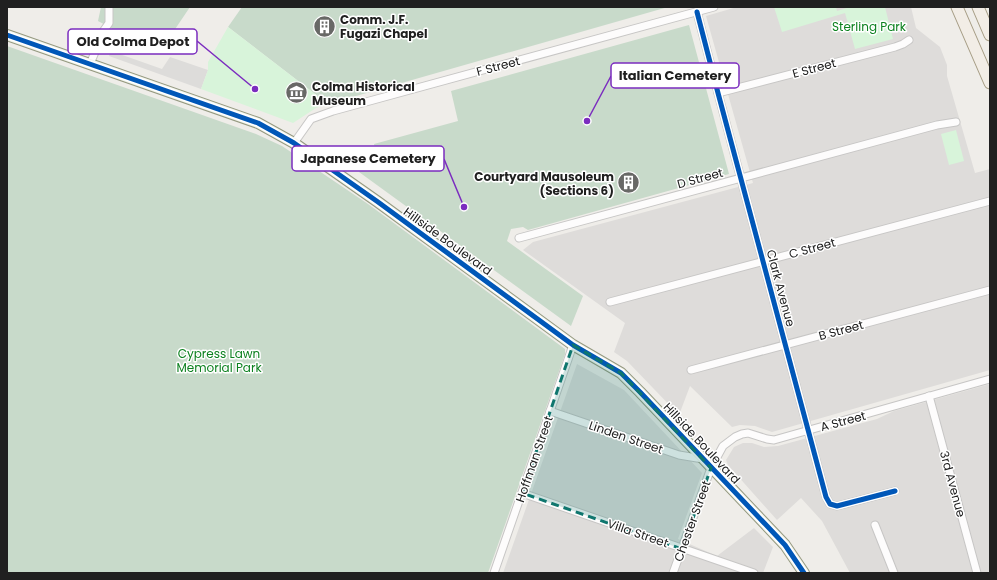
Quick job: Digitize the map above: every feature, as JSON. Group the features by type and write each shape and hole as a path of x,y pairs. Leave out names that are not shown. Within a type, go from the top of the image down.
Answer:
{"main road":[{"path":"978,7 990,35"},
{"path":"958,11 990,83"},
{"name":"Hillside Boulevard","path":"7,35 258,123 294,143 378,202 573,345 621,373 785,545 804,573"}],"street":[{"path":"90,64 98,45 99,37 110,23 108,7"},
{"name":"F Street","path":"294,143 311,119 333,111 714,7"},
{"path":"950,7 958,11"},
{"name":"Clark Avenue","path":"698,12 718,93 826,497 830,504 837,506 895,491"},
{"name":"E Street","path":"718,93 890,48 903,44 909,40"},
{"name":"D Street","path":"519,238 937,125 956,122"},
{"name":"C Street","path":"610,302 990,201"},
{"name":"B Street","path":"691,370 990,290"},
{"name":"Hoffman Street","path":"494,573 573,345"},
{"name":"A Street","path":"711,468 723,446 734,437 748,434 774,440 990,379"},
{"name":"3rd Avenue","path":"929,396 977,573"},
{"name":"Linden Street","path":"550,411 679,455 703,459"},
{"name":"Chester Street","path":"673,573 711,468"},
{"name":"Villa Street","path":"522,493 754,573"},
{"path":"875,525 894,573"}],"highlighted area":[{"path":"573,345 621,373 711,468 682,549 522,493"}],"shaded area":[{"name":"Sterling Park","path":"737,7 911,7 916,28 940,47 947,65 947,76 975,173 990,169 990,370 772,432 755,426 740,425 732,427 690,386 679,415 627,361 614,352 625,323 523,250 533,242 753,183 706,16"},
{"path":"111,51 162,69 170,57 208,70 201,89 109,56"},
{"path":"577,364 624,390 702,473 678,539 717,556 754,528 773,547 763,573 503,573"},
{"path":"990,384 990,573 850,573 822,521 801,498 777,520 728,465 726,460 734,447 743,443 752,443 764,447 778,446 877,419 894,411"}],"green space":[{"path":"101,7 190,7 165,44 141,35 135,45 111,28 98,21"},
{"path":"242,7 668,7 328,104 228,27"},
{"name":"Sterling Park","path":"774,7 836,7 837,11 850,7 885,7 893,39 855,49 845,13 782,32"},
{"path":"689,25 729,174 528,230 523,227 511,229 507,241 583,296 571,326 359,172 375,149 374,144 458,121 451,91"},
{"path":"228,27 328,104 316,108 293,123 201,89 208,70 208,62"},
{"name":"Cypress Lawn Memorial Park","path":"7,46 256,134 282,146 368,204 565,349 565,354 488,573 7,573"},
{"path":"956,130 964,161 949,165 941,134"}],"cycle path":[{"path":"697,12 826,497 830,504 837,506 895,491"},
{"path":"7,35 258,123 294,143 378,202 573,345 621,373 785,545 804,573"}],"place":[{"name":"Comm. J.F. Fugazi Chapel","path":"324,26"},
{"name":"Old Colma Depot","path":"255,89"},
{"name":"Colma Historical Museum","path":"296,93"},
{"name":"Italian Cemetery","path":"587,121"},
{"name":"Courtyard Mausoleum (Sections 6)","path":"629,183"},
{"name":"Japanese Cemetery","path":"464,207"}]}
